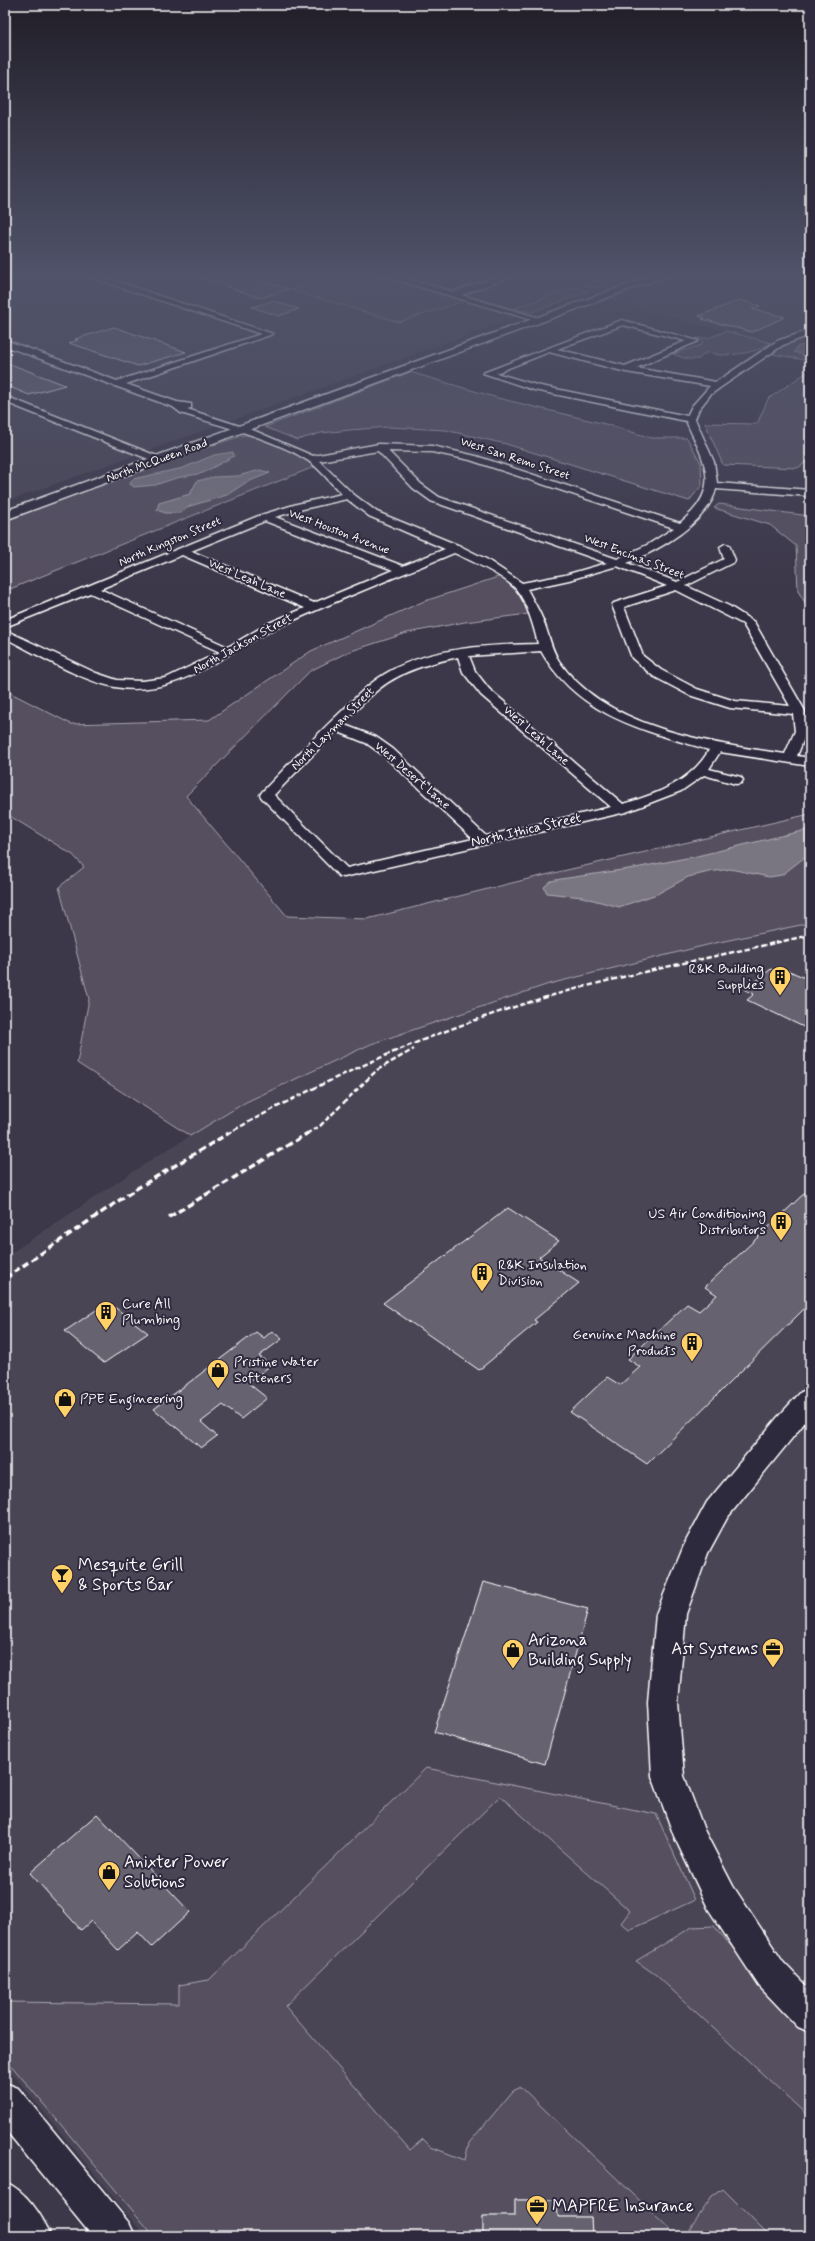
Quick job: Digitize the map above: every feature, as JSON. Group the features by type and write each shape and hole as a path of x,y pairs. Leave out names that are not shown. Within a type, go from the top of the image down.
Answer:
{"main road":[{"name":"North McQueen Road","path":"5,516 159,460 239,426 367,378"},
{"name":"North McQueen Road","path":"5,506 146,455 239,426 377,378"},
{"path":"810,1399 786,1425 717,1510 695,1551 671,1614 663,1702 668,1776 690,1836 722,1898 771,1974 810,2015"},
{"path":"5,2101 116,2236"},
{"path":"5,2201 32,2236"}],"street":[{"path":"99,378 176,405 184,411 239,426 283,445 312,459 349,496 373,514 392,524 456,548 482,561 520,587 537,619 545,647 554,663 565,677 583,694 607,710 634,724 716,748 810,762"},
{"path":"116,384 136,378"},
{"path":"502,378 534,387 690,419"},
{"path":"675,378 718,385"},
{"path":"520,587 557,580 640,554 682,527 697,513 707,500 713,486 707,455 690,419 694,408 707,393 729,378"},
{"path":"5,399 159,460"},
{"name":"West San Remo Street","path":"312,459 379,447 431,448 457,453 682,527"},
{"name":"West Encinas Street","path":"379,447 417,486 435,499 618,562 677,586 734,613 748,622 799,711 801,730 789,759"},
{"path":"713,486 810,493"},
{"name":"North Kingston Street","path":"5,624 265,517 301,506 349,496"},
{"name":"West Houston Avenue","path":"265,517 404,571"},
{"path":"725,547 730,560 712,571 677,586 618,605 638,658 657,673 693,692 734,705 799,711"},
{"name":"North Jackson Street","path":"5,633 92,676 116,684 142,685 169,681 191,673 273,625 313,606 404,571 456,548"},
{"name":"West Leah Lane","path":"181,551 313,606"},
{"path":"91,589 228,650"},
{"name":"North Layman Street","path":"344,873 267,794 333,725 378,684 415,665 462,653 502,647 545,647"},
{"name":"West Leah Lane","path":"462,653 469,672 485,692 621,809"},
{"name":"West Desert Lane","path":"333,725 371,740 388,752 482,840"},
{"name":"North Ithica Street","path":"344,873 621,809 663,796 693,778 710,760 716,748"},
{"path":"568,764 585,759"},
{"path":"700,770 736,780"}],"shaded area":[{"path":"5,378 350,378 5,502"},
{"path":"395,378 429,378 498,398 605,424 652,438 687,438 701,463 702,485 689,501 506,444 445,430 389,427 321,433 297,440 265,427"},
{"path":"799,378 810,378 810,459 798,468 723,465 705,423 757,424 768,399"},
{"path":"244,435 261,437 281,445 300,456 314,467 5,591 5,520 186,454"},
{"path":"233,452 234,456 203,473 176,478 155,485 134,487 130,484 133,479 183,468 214,455"},
{"path":"260,470 270,473 245,483 227,495 190,506 180,513 165,513 157,510 159,503 190,494 197,481 214,477 238,476"},
{"path":"719,504 810,516 810,611 798,591 796,546 770,525 714,508"},
{"path":"501,576 521,594 528,614 465,622 407,633 348,652 310,671 186,796 287,916 367,919 528,879 810,814 810,923 715,943 549,984 371,1044 246,1102 190,1136 77,1063 89,999 59,887 84,867 73,855 5,813 5,690 71,724 209,720 311,651 422,602"},
{"path":"810,829 810,853 782,875 769,877 730,869 709,872 688,877 657,894 619,907 582,897 547,893 544,887 551,881 635,868 697,856"},
{"path":"810,923 810,2236 145,2236 5,2065 5,1257 155,1157 246,1102 371,1044 549,984 715,943"},
{"path":"426,1768 656,1814 695,1900 629,1930 621,1923 630,1911 500,1796 285,2006 410,2150 423,2139 431,2147 465,2160 469,2143 513,2091 521,2087 677,2236 592,2236 591,2217 558,2217 557,2200 515,2200 515,2216 483,2216 483,2236 154,2236 5,2058 5,2002 179,2004 179,1985 209,1980"},
{"path":"714,1926 810,2038 810,2118 656,1975 636,1961 692,1927"},
{"path":"723,2189 770,2236 685,2236 712,2197"}],"building":[{"path":"5,378 46,378 65,385 29,395 5,385"},
{"name":"R&K Building Supplies","path":"771,969 781,974 787,970 810,980 810,1030 747,1000 754,994 745,990"},
{"name":"Genuine Machine Products","path":"810,1188 810,1303 647,1464 570,1412 607,1377 620,1385 640,1367 628,1359 687,1304 699,1311 717,1295 705,1287"},
{"name":"R&K Insulation Division","path":"508,1208 559,1241 539,1257 579,1283 534,1320 537,1322 479,1370 383,1303"},
{"name":"Cure All Plumbing","path":"108,1302 148,1333 104,1363 65,1331"},
{"name":"Pristine Water Softeners","path":"272,1331 282,1339 259,1356 271,1365 248,1383 267,1398 241,1419 223,1405 201,1422 217,1436 201,1448 154,1409 256,1332 264,1338"},
{"name":"Arizona Building Supply","path":"483,1582 588,1609 545,1764 434,1732"},
{"name":"Anixter Power Solutions","path":"97,1814 190,1912 152,1947 138,1932 118,1950 91,1921 81,1930 30,1873"},
{"name":"MAPFRE Insurance","path":"515,2200 557,2200 558,2217 591,2217 592,2236 483,2236 483,2216 515,2216"}],"railway":[{"path":"227,1134 344,1074 466,1023 550,996 614,979 810,935"},
{"path":"306,1134 320,1126 377,1070 414,1049"},
{"path":"5,1278 136,1189 229,1133"},
{"path":"169,1217 308,1133"}],"place":[{"name":"R&K Building Supplies","path":"780,996"},
{"name":"US Air Conditioning Distributors","path":"781,1242"},
{"name":"R&K Insulation Division","path":"482,1292"},
{"name":"Cure All Plumbing","path":"106,1332"},
{"name":"Genuine Machine Products","path":"692,1362"},
{"name":"Pristine Water Softeners","path":"218,1390"},
{"name":"PPE Engineering","path":"65,1418"},
{"name":"Mesquite Grill & Sports Bar","path":"62,1594"},
{"name":"Ast Systems","path":"773,1668"},
{"name":"Arizona Building Supply","path":"513,1670"},
{"name":"Anixter Power Solutions","path":"109,1892"},
{"name":"MAPFRE Insurance","path":"537,2226"}]}
